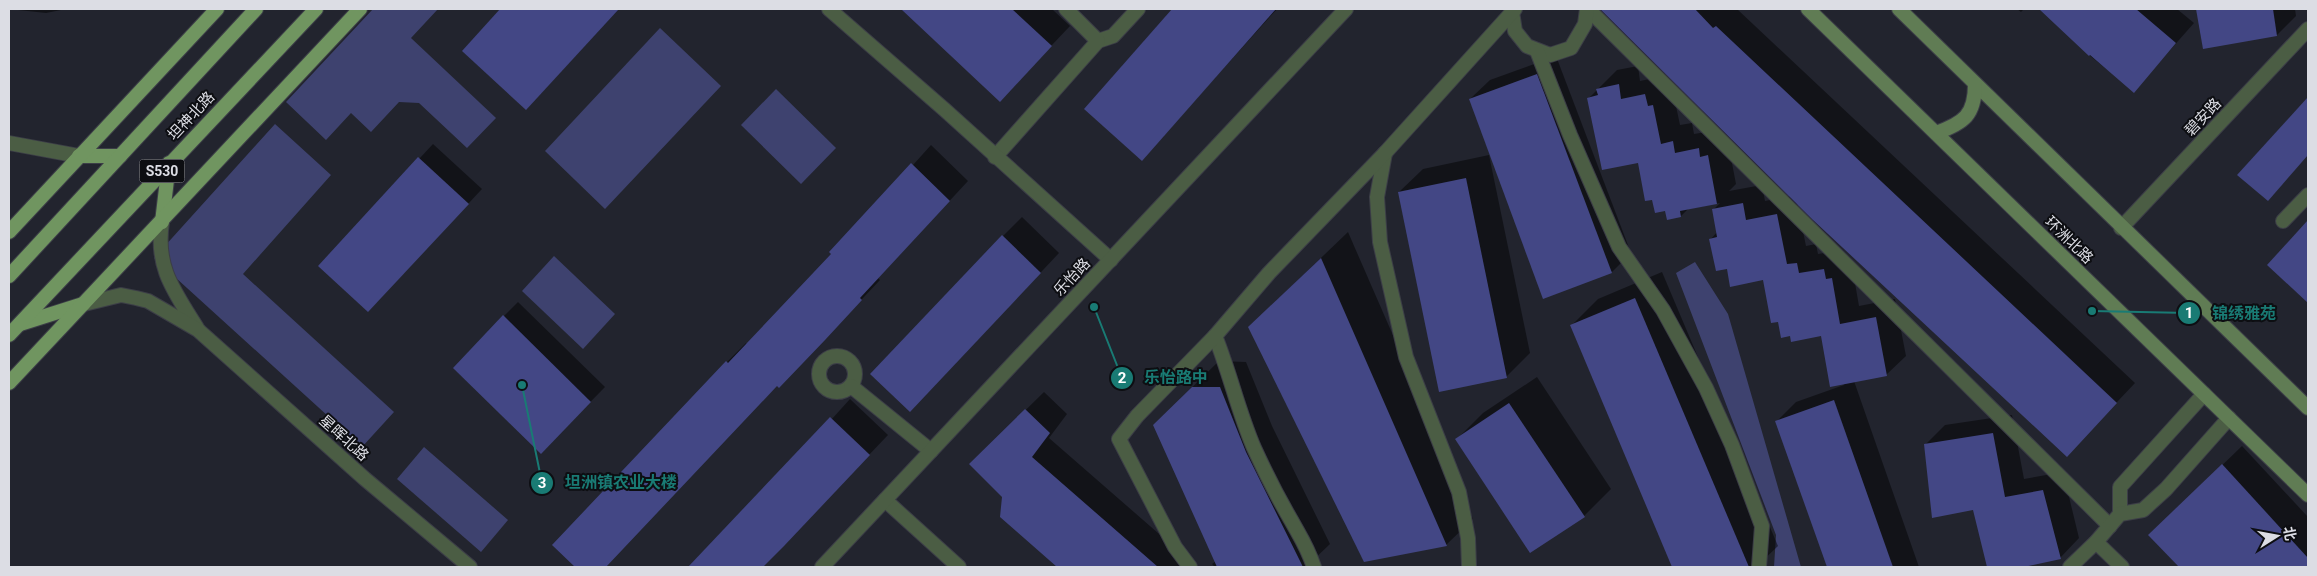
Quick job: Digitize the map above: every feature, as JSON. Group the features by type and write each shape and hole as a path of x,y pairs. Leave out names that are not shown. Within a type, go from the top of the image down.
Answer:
{"main road":[{"path":"9,231 217,9"},
{"name":"坦神北路","path":"9,276 256,9"},
{"name":"坦神北路","path":"9,335 316,9"},
{"path":"9,383 360,9"},
{"name":"环洲北路","path":"1808,9 2308,495"},
{"path":"1899,9 2121,228 2308,408"},
{"path":"1936,133 1951,128 1965,118 1975,102 1975,84"},
{"path":"79,156 120,156"},
{"path":"162,222 169,164"},
{"path":"19,324 84,304"}],"street":[{"path":"829,9 945,110 1111,260"},
{"path":"1066,9 1098,41"},
{"path":"995,157 1098,41 1113,36 1138,9"},
{"name":"乐怡路","path":"822,567 1346,9"},
{"path":"1514,10 1515,31 1527,46 1550,54 1571,48 1585,24 1587,9"},
{"path":"1587,9 2110,526"},
{"path":"1190,567 1175,546 1119,439 1137,416 1215,336 1269,273 1385,153 1514,10"},
{"name":"碧安路","path":"2121,228 2308,29"},
{"path":"1537,51 1570,135 1619,246 1663,310 1706,388 1732,445 1762,526 1759,567"},
{"path":"9,143 79,156"},
{"path":"1385,153 1377,197 1380,242 1406,357 1459,492 1468,538 1469,567"},
{"path":"2283,221 2307,200"},
{"path":"162,222 158,243 168,282 198,330"},
{"path":"84,304 121,295 136,298 148,301 198,330"},
{"name":"星晖北路","path":"198,330 365,479 470,567"},
{"path":"1215,336 1225,361 1233,394 1254,447 1291,521 1306,544 1314,567"},
{"path":"851,386 931,451"},
{"path":"2070,567 2096,542 2120,514 2120,487 2204,394"},
{"path":"2120,514 2143,510 2166,489 2229,418"},
{"path":"886,500 959,567"},
{"path":"2096,542 2122,567"}],"shaded area":[{"path":"373,9 438,9 411,38 496,118 467,148 419,103 399,102 371,132 351,113 326,140 286,102"},
{"path":"660,28 721,86 605,209 545,151"},
{"path":"776,89 836,148 801,184 741,125"},
{"path":"275,124 331,175 243,274 394,412 362,447 154,258"},
{"path":"554,256 615,314 583,349 522,291"},
{"path":"1695,262 1728,314 1801,567 1774,567 1776,535 1676,273"},
{"path":"424,447 508,520 481,552 397,479"}],"building":[{"path":"500,9 619,9 526,110 462,51"},
{"path":"901,9 1012,9 1052,46 1000,102"},
{"path":"1172,9 1276,9 1142,161 1084,109"},
{"path":"1600,9 1695,9 1713,28 1716,26 2117,403 2067,457 1813,220"},
{"path":"2039,9 2136,9 2176,43 2134,93 2089,56"},
{"path":"2196,9 2273,9 2277,36 2203,49"},
{"path":"1537,74 1612,273 1543,299 1469,99"},
{"path":"1619,84 1621,99 1645,94 1648,106 1653,105 1661,144 1673,141 1675,153 1699,148 1700,157 1708,155 1717,204 1680,211 1681,217 1667,220 1665,211 1655,213 1652,200 1645,201 1638,163 1602,170 1587,98 1598,95 1596,89"},
{"path":"2308,97 2308,155 2268,201 2237,175"},
{"path":"418,157 469,204 368,312 318,266"},
{"path":"911,163 950,201 860,298 862,300 825,340 779,388 777,386 606,567 575,567 552,545 726,361 728,363 831,254 829,252"},
{"path":"1466,178 1507,378 1439,392 1398,192"},
{"path":"1743,203 1746,220 1777,214 1787,264 1797,263 1799,273 1824,269 1826,279 1832,278 1840,324 1876,317 1887,376 1830,387 1821,336 1791,342 1790,336 1781,338 1778,322 1771,323 1763,280 1730,287 1727,269 1716,271 1709,239 1717,237 1712,209"},
{"path":"2308,220 2308,303 2267,265"},
{"path":"1002,235 1041,273 910,412 870,374"},
{"path":"1321,258 1447,546 1364,562 1248,327"},
{"path":"1635,298 1749,567 1672,567 1570,325"},
{"path":"503,315 591,402 541,454 453,368"},
{"path":"1192,387 1220,387 1246,452 1303,567 1217,567 1153,425"},
{"path":"1834,400 1893,567 1827,567 1775,421"},
{"path":"1509,403 1585,517 1530,553 1455,439"},
{"path":"1025,409 1050,433 1032,457 1158,567 1057,567 1000,517 1002,497 969,464"},
{"path":"830,417 870,455 784,546 763,567 688,567"},
{"path":"1993,433 2005,497 2043,490 2061,559 2024,567 1987,567 1973,510 1932,518 1924,444"},
{"path":"2222,464 2308,558 2308,567 2179,567 2148,535"}],"place":[{"name":"乐怡路中","path":"1094,307"},
{"name":"锦绣雅苑","path":"2092,311"},
{"name":"坦洲镇农业大楼","path":"522,385"}]}
